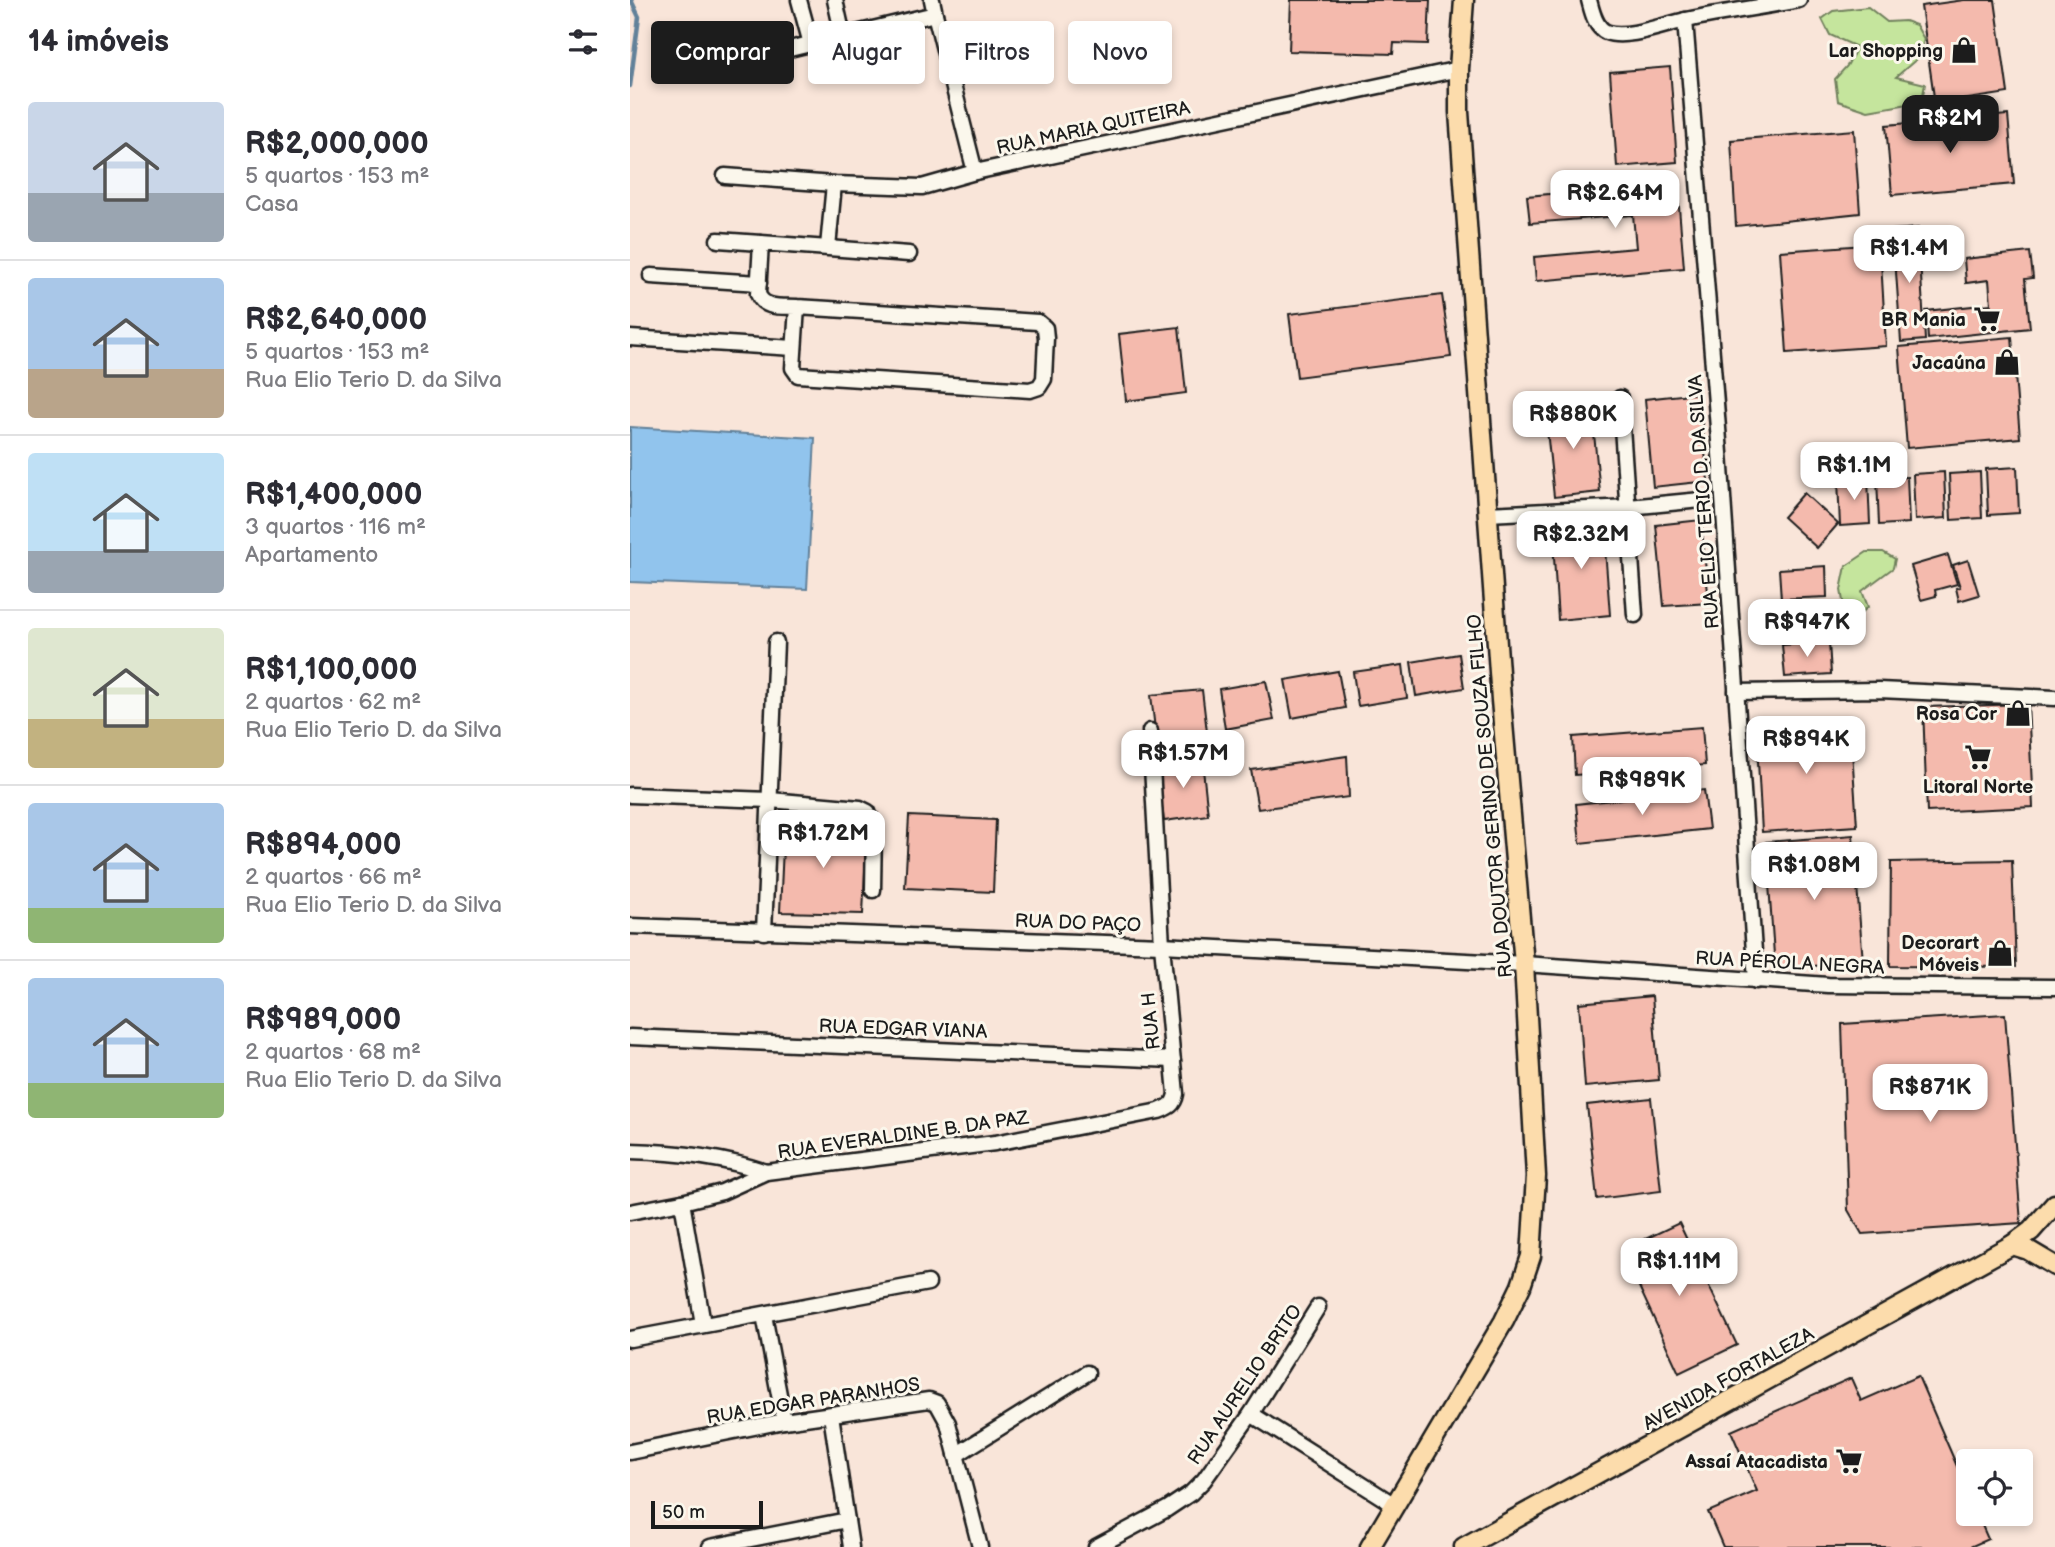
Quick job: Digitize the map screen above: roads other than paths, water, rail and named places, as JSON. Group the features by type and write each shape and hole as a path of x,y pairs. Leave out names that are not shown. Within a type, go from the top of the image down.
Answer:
{"main road":[{"name":"RUA DOUTOR GERINO DE SOUZA FILHO","path":"1374,1545 1504,1321 1521,1286 1531,1256 1536,1213 1524,964 1487,514 1459,112 1464,0"},
{"name":"AVENIDA FORTALEZA","path":"1464,1547 2012,1245 2031,1231 2055,1205"},
{"path":"2012,1245 2028,1250 2055,1266"}],"street":[{"path":"799,0 808,33"},
{"path":"835,0 840,21"},
{"path":"1589,0 1598,25 1603,31 1613,34 1636,32 1685,20 1799,0"},
{"name":"RUA MARIA QUITEIRA","path":"890,21 934,7 975,172 1459,69"},
{"name":"RUA ELIO TERIO D. DA SILVA","path":"1685,20 1720,453 1756,981"},
{"path":"724,176 922,187 975,172"},
{"path":"828,247 834,184"},
{"path":"718,240 909,254"},
{"path":"761,243 760,300 766,305 1038,322 1045,328 1044,379 1039,387 1030,390 802,377 793,368 797,307"},
{"path":"651,276 759,283"},
{"path":"630,338 794,348"},
{"path":"1620,398 1635,615"},
{"path":"1487,514 1629,507 1701,500"},
{"path":"765,932 776,642"},
{"path":"1736,692 1879,690 2055,698"},
{"name":"RUA H","path":"1150,731 1162,945 1176,1094"},
{"path":"630,795 770,800 860,808 868,812 873,820 873,890"},
{"name":"RUA DO PAÇO","path":"630,926 1162,945 1524,964"},
{"name":"RUA PÉROLA NEGRA","path":"1524,964 1878,987 2055,987"},
{"name":"RUA EDGAR VIANA","path":"630,1037 1173,1060"},
{"name":"RUA EVERALDINE B. DA PAZ","path":"630,1212 722,1192 766,1172 995,1143 1160,1111 1171,1106 1176,1094"},
{"path":"630,1151 709,1157 766,1172"},
{"path":"682,1202 703,1324"},
{"path":"630,1339 928,1283"},
{"name":"RUA AURELIO BRITO","path":"1096,1547 1191,1493 1204,1480 1251,1414 1318,1307"},
{"path":"764,1315 784,1421"},
{"path":"956,1455 1087,1373"},
{"name":"RUA EDGAR PARANHOS","path":"630,1452 784,1421 929,1399 943,1411 948,1423 981,1547"},
{"path":"1251,1414 1396,1506"},
{"path":"831,1415 851,1547"},
{"path":"710,1547 847,1520"}],"water":[{"path":"630,427 815,438 807,589 630,582"}],"waterway":[{"path":"630,86 639,17 631,0"}],"place":[{"name":"Lar Shopping","path":"1964,50"},
{"name":"BR Mania","path":"1987,319"},
{"name":"Jacaúna","path":"2007,362"},
{"name":"Rosa Cor","path":"2018,713"},
{"name":"Litoral Norte","path":"1978,757"},
{"name":"Decorart Móveis","path":"2000,953"},
{"name":"Assaí Atacadista","path":"1849,1461"}]}
